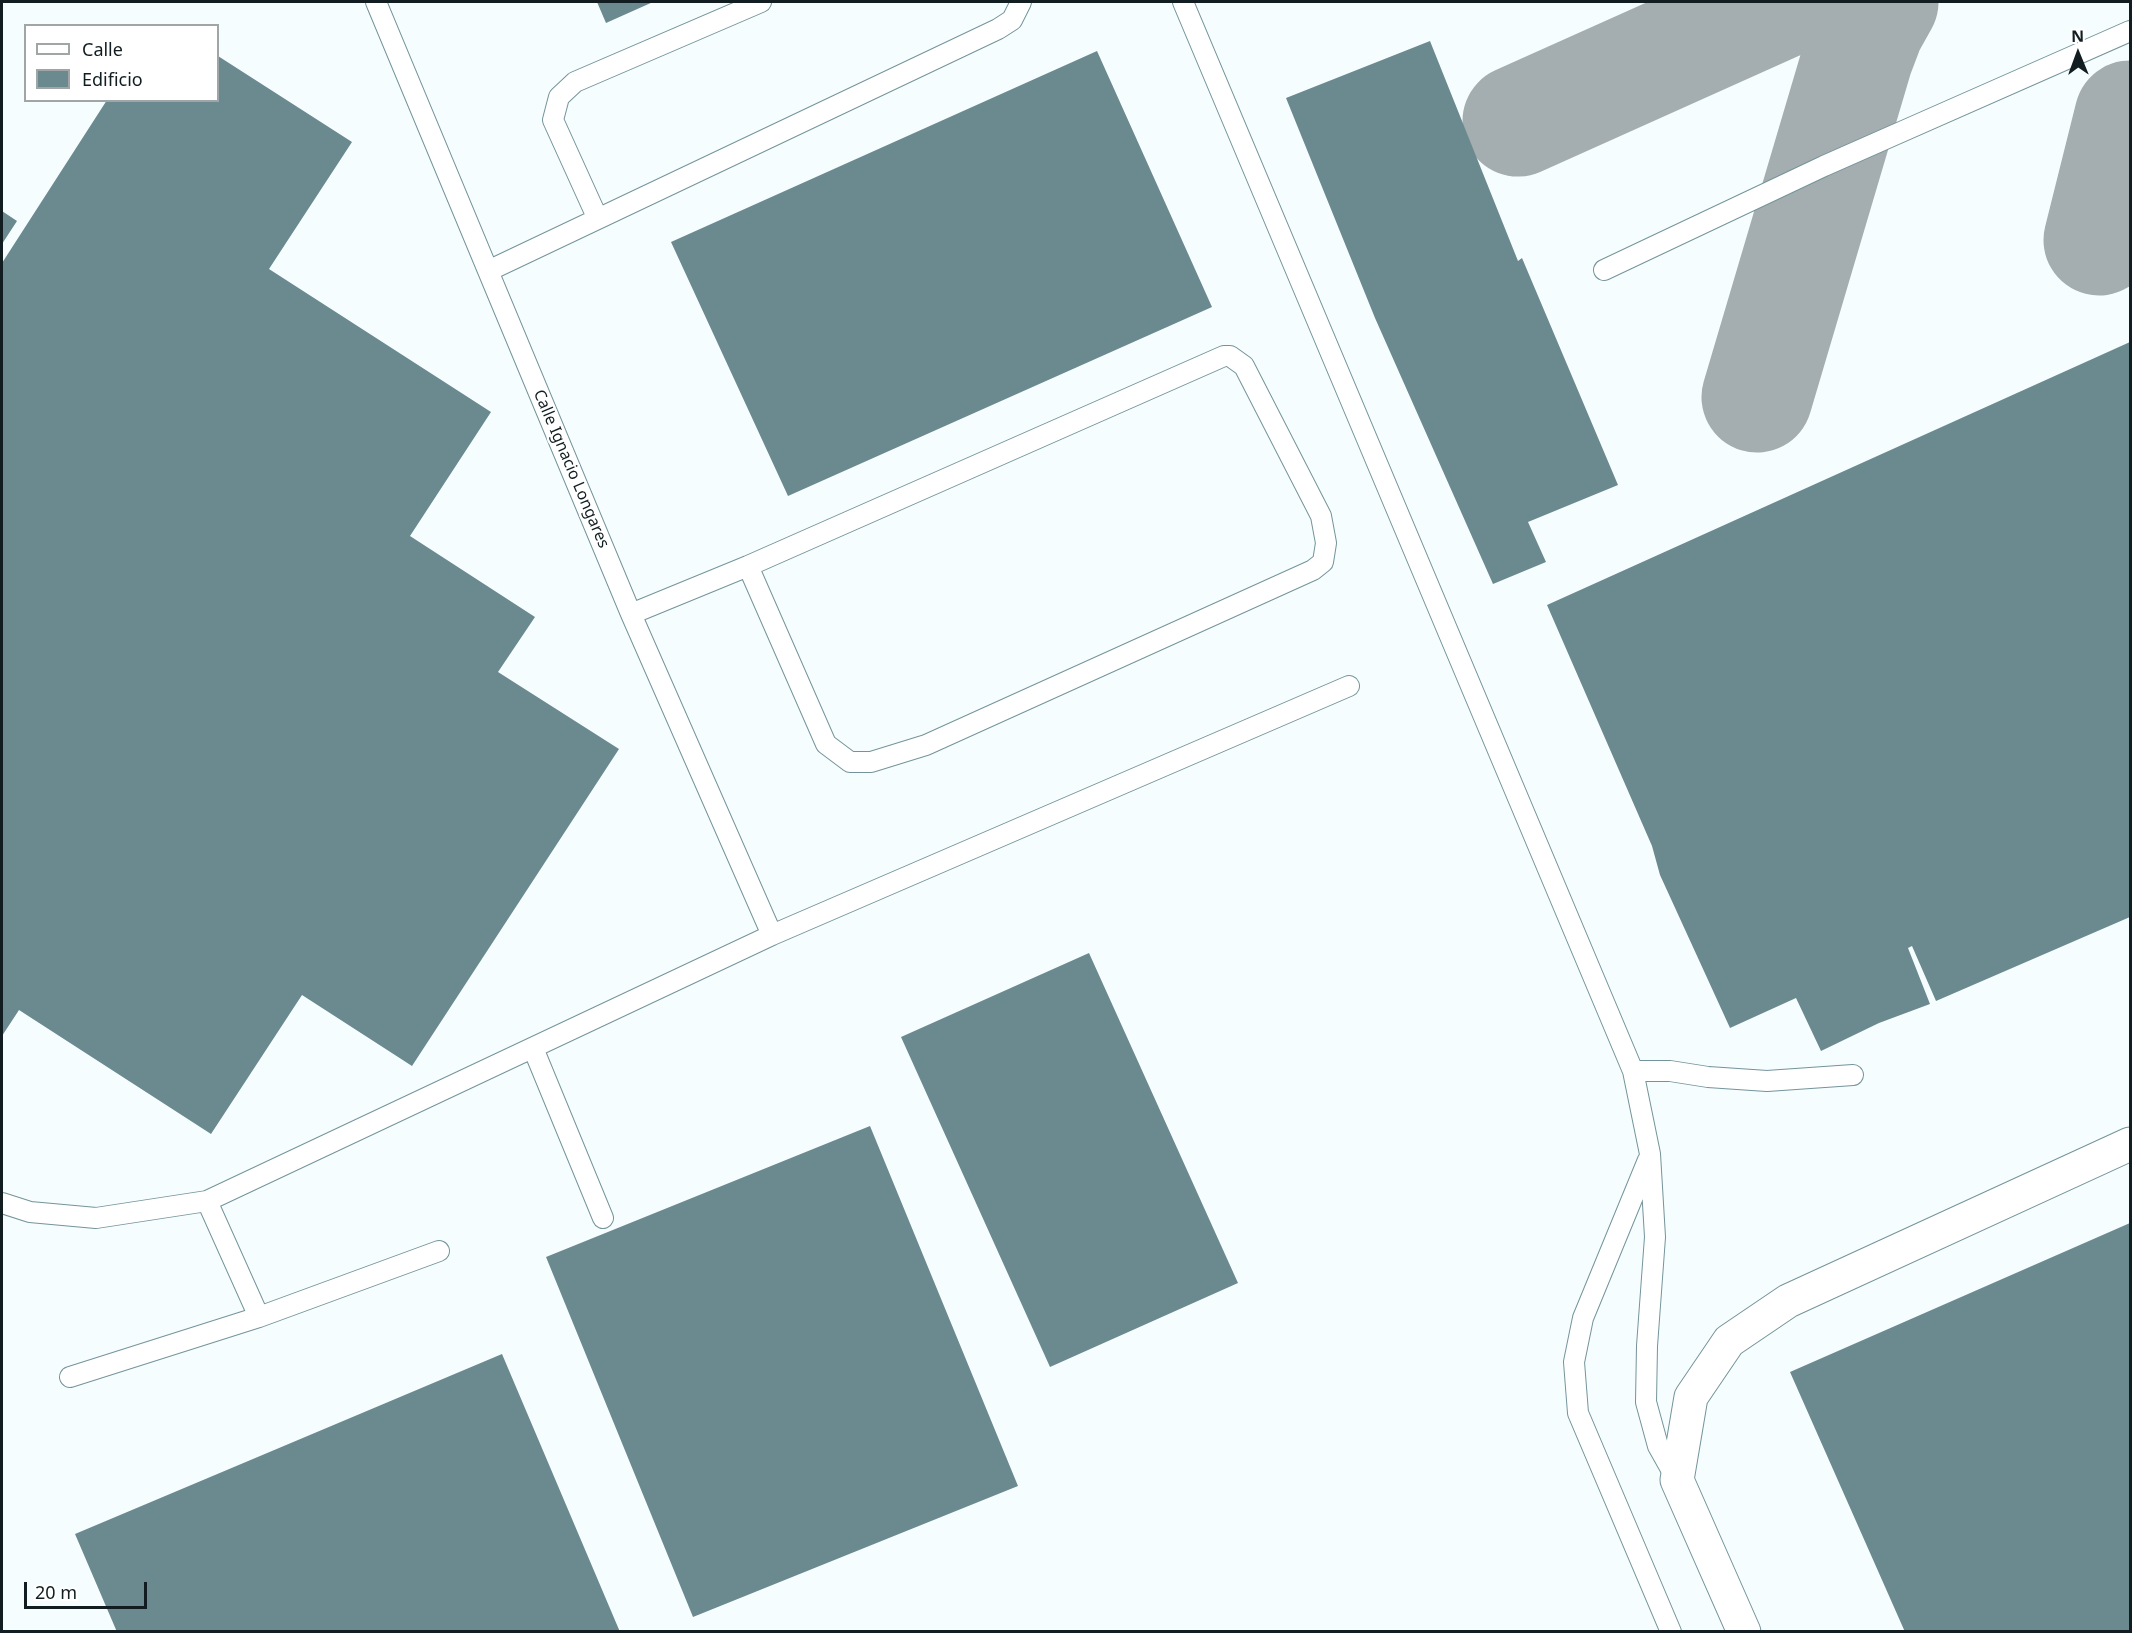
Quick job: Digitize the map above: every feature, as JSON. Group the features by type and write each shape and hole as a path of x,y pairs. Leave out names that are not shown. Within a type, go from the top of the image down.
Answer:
{"street":[{"path":"1744,1632 1677,1480 1691,1396 1729,1341 1788,1300 2130,1144"}],"lane":[{"name":"Calle Ignacio Longares","path":"376,2 631,614 772,935"},
{"path":"597,217 553,120 559,97 575,82 761,2"},
{"path":"488,271 597,217 998,29 1012,20 1021,2"},
{"path":"1183,2 1633,1071 1650,1154 1655,1237 1647,1346 1646,1402 1658,1446 1677,1480"},
{"path":"1604,270 1824,166 2130,31"},
{"path":"631,614 748,566 1224,356 1235,358 1244,366 1321,516 1326,543 1323,562 1312,570 926,745 871,762 850,762 826,744 748,566"},
{"path":"2,1203 30,1212 96,1218 207,1201 772,935 1349,686"},
{"path":"533,1048 603,1218"},
{"path":"1633,1071 1670,1071 1708,1077 1767,1081 1853,1075"},
{"path":"1650,1154 1583,1318 1574,1362 1578,1413 1671,1632"},
{"path":"207,1201 259,1317"},
{"path":"70,1377 259,1317 439,1251"}],"building":[{"path":"597,2 653,2 606,23"},
{"path":"1430,41 1518,261 1522,258 1618,485 1528,522 1546,562 1493,584 1375,318 1286,98"},
{"path":"1097,51 1212,307 788,496 671,242"},
{"path":"219,57 352,142 269,269 491,412 410,536 535,617 498,672 619,749 412,1066 302,995 211,1134 19,1010 2,1036 2,263 106,102 219,102"},
{"path":"2,211 17,221 2,244"},
{"path":"2130,342 2130,917 1936,1001 1912,946 1908,948 1930,1004 1879,1023 1821,1051 1796,998 1730,1028 1660,875 1652,846 1547,605"},
{"path":"1089,953 1238,1283 1050,1367 901,1037"},
{"path":"870,1126 1018,1486 693,1617 546,1257"},
{"path":"2130,1223 2130,1632 1905,1632 1790,1372"},
{"path":"502,1354 620,1632 117,1632 75,1534"}],"taxiway":[{"path":"1518,121 1783,2"},
{"path":"1757,397 1858,56 1869,27 1883,2"},
{"path":"2099,240 2130,116"}]}
